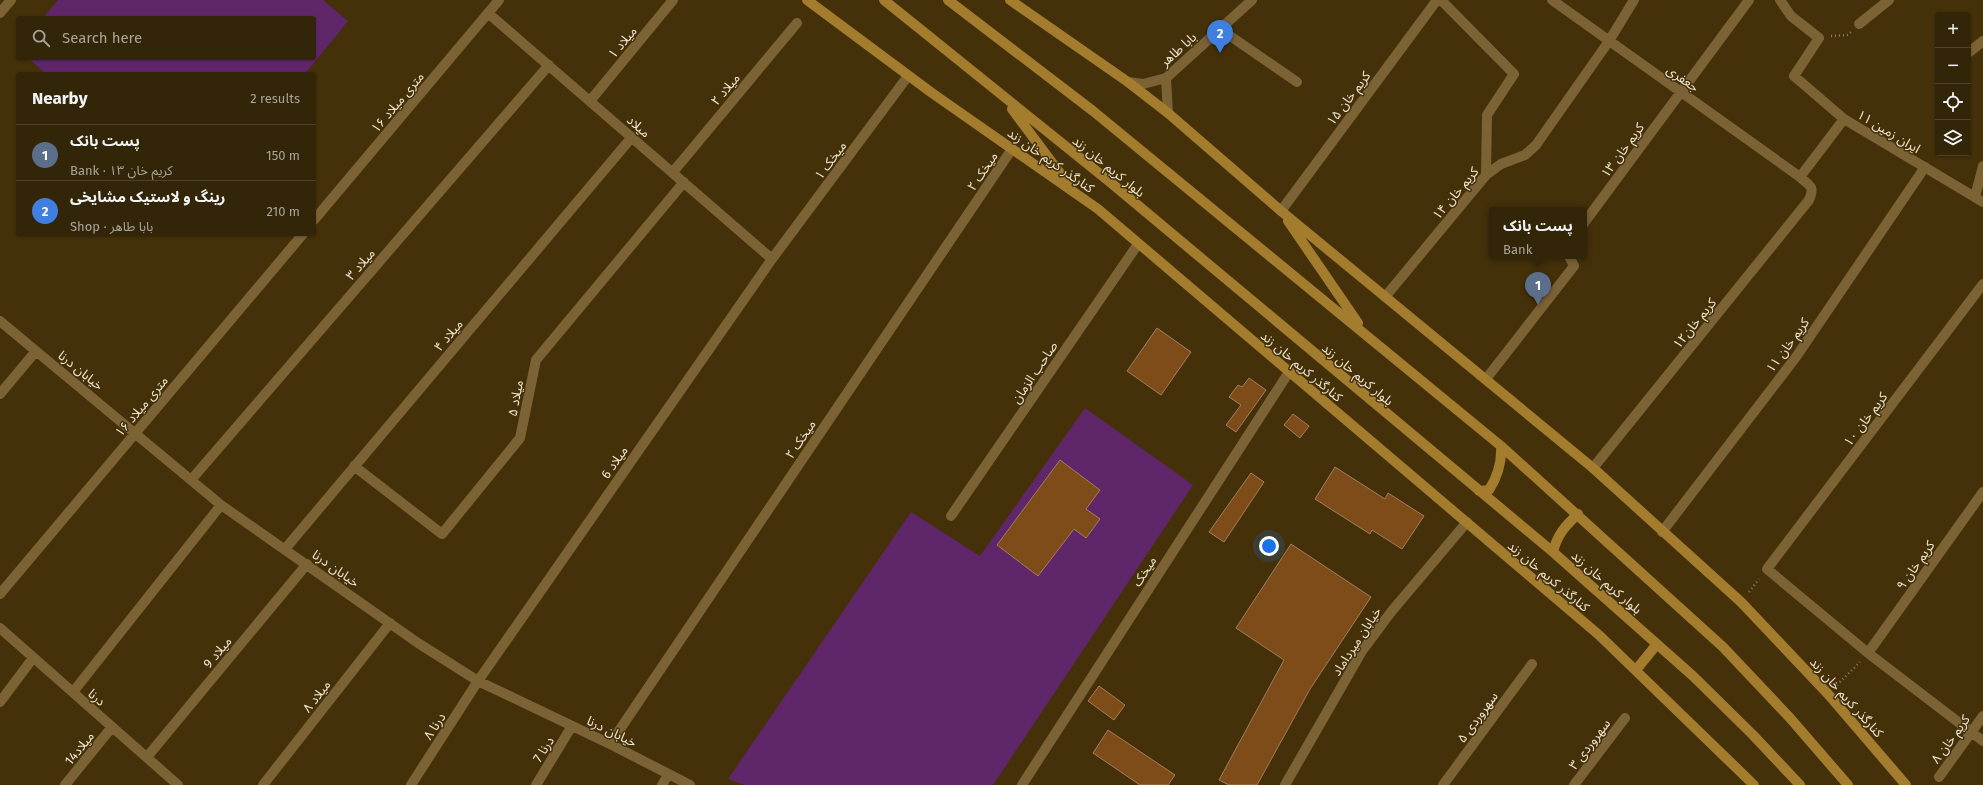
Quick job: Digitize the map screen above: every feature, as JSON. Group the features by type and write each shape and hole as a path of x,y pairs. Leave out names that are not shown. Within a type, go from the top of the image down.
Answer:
{"main road":[{"name":"کنارگذر کریم خان زند","path":"807,0 908,76 1098,209 1599,635 1754,785"},
{"name":"بلوار کریم خان زند","path":"884,0 1133,202 1553,552 1693,676 1754,735 1800,785"},
{"path":"948,0 1093,111 1501,446 1578,514 1723,647 1790,718 1848,785"},
{"name":"کنارگذر کریم خان زند","path":"1010,0 1128,82 1168,113 1281,211 1594,468 1662,532 1741,602 1828,694 1906,785"},
{"path":"1002,96 1074,192"},
{"path":"1281,211 1365,333"},
{"path":"1479,491 1489,490 1495,481 1502,461 1501,446"},
{"path":"1553,552 1555,542 1562,530 1578,514"},
{"path":"1636,670 1657,644"}],"street":[{"path":"0,13 11,0"},
{"name":"۱۶ متری میلاد","path":"316,218 499,0"},
{"name":"میلاد ۱","path":"590,101 673,0"},
{"name":"بابا طاهر","path":"1168,113 1166,78 1252,0"},
{"name":"کریم خان ۱۵","path":"1281,211 1437,0"},
{"path":"1441,0 1514,74 1487,115 1486,175"},
{"name":"جعفری","path":"1552,0 1800,177 1811,187 1813,192"},
{"name":"کریم خان ۱۴","path":"1385,297 1486,175 1501,164 1525,155 1536,145 1610,41 1634,0"},
{"name":"کریم خان ۱۳","path":"1587,219 1749,0"},
{"path":"1780,0 1791,16 1819,38"},
{"path":"1859,24 1889,0"},
{"name":"میلاد","path":"488,13 772,259"},
{"name":"میلاد ۲","path":"673,172 797,23"},
{"path":"1220,29 1297,82"},
{"name":"ایران زمین ۱۱","path":"1819,38 1794,76 1844,119 1979,199"},
{"path":"1971,50 1983,41"},
{"name":"میلاد ۳","path":"191,480 549,66"},
{"name":"میخک ۱","path":"772,259 908,76"},
{"path":"1128,82 1143,84 1166,78"},
{"path":"1800,177 1844,119"},
{"name":"میلاد ۴","path":"285,549 632,137"},
{"name":"میخک ۲","path":"610,744 1012,149"},
{"path":"1979,199 1983,166"},
{"name":"کریم خان ۱۱","path":"1662,532 1796,357 1925,167"},
{"name":"میلاد ۵","path":"354,466 442,534 520,438 536,360 684,182"},
{"name":"کریم خان۱۲","path":"1594,468 1809,200 1813,192"},
{"name":"۱۶ متری میلاد","path":"0,594 301,236"},
{"name":"صاحب الزمان","path":"952,516 1138,244"},
{"name":"میلاد 6","path":"478,681 772,259"},
{"path":"1486,379 1574,266 1570,259"},
{"name":"کریم خان ۱۰","path":"1767,568 1983,284"},
{"name":"خیابان درنا","path":"0,321 136,432 221,505 418,643 478,681 610,744 690,785"},
{"path":"0,394 36,350"},
{"name":"میخک","path":"1022,785 1289,372"},
{"name":"کریم خان ۹","path":"1868,653 1983,492"},
{"path":"73,692 221,505"},
{"name":"خیابان میرداماد","path":"1285,785 1362,651 1391,612 1467,522"},
{"name":"میلاد 9","path":"146,757 307,564"},
{"path":"1767,568 1868,653 1983,741"},
{"name":"میلاد ۸","path":"263,785 390,623"},
{"name":"درنا","path":"0,628 178,785"},
{"path":"0,702 33,658"},
{"name":"سهروردی ۵","path":"1443,785 1532,664"},
{"name":"درنا ۸","path":"411,785 478,681"},
{"name":"کریم خان ۸","path":"1939,777 1983,716"},
{"name":"سهروردی ۳","path":"1574,785 1625,718"},
{"name":"درنا 7","path":"536,785 572,726"},
{"name":"میلاد14","path":"65,785 112,727"},
{"path":"662,785 668,775"}],"path":[{"path":"1819,38 1848,35 1859,24"},
{"path":"1741,602 1767,568"},
{"path":"1828,694 1868,653"}],"shaded area":[{"path":"58,0 323,0 348,21 307,72 44,72 30,60 316,60 316,16 45,16"},
{"path":"1085,408 1193,485 993,785 744,785 728,779 911,512 980,556"}],"building":[{"path":"1157,328 1191,352 1161,395 1127,371"},
{"path":"1249,378 1266,390 1236,432 1226,425 1241,405 1229,397 1238,385 1242,387"},
{"path":"1293,414 1309,426 1300,438 1284,425"},
{"path":"1060,460 1100,490 1086,509 1100,519 1086,538 1074,529 1038,576 997,545"},
{"path":"1335,467 1385,499 1388,493 1424,516 1402,549 1372,530 1370,534 1315,499"},
{"path":"1251,473 1264,482 1224,542 1209,532"},
{"path":"1291,544 1371,597 1310,689 1257,785 1229,785 1219,780 1284,660 1236,628"},
{"path":"1099,686 1125,705 1114,720 1088,701"},
{"path":"1108,730 1175,775 1168,785 1140,785 1093,753"}],"place":[{"name":"رینگ و لاستیک مشایخی","path":"1220,53"},
{"name":"پست بانک","path":"1538,305"}]}
